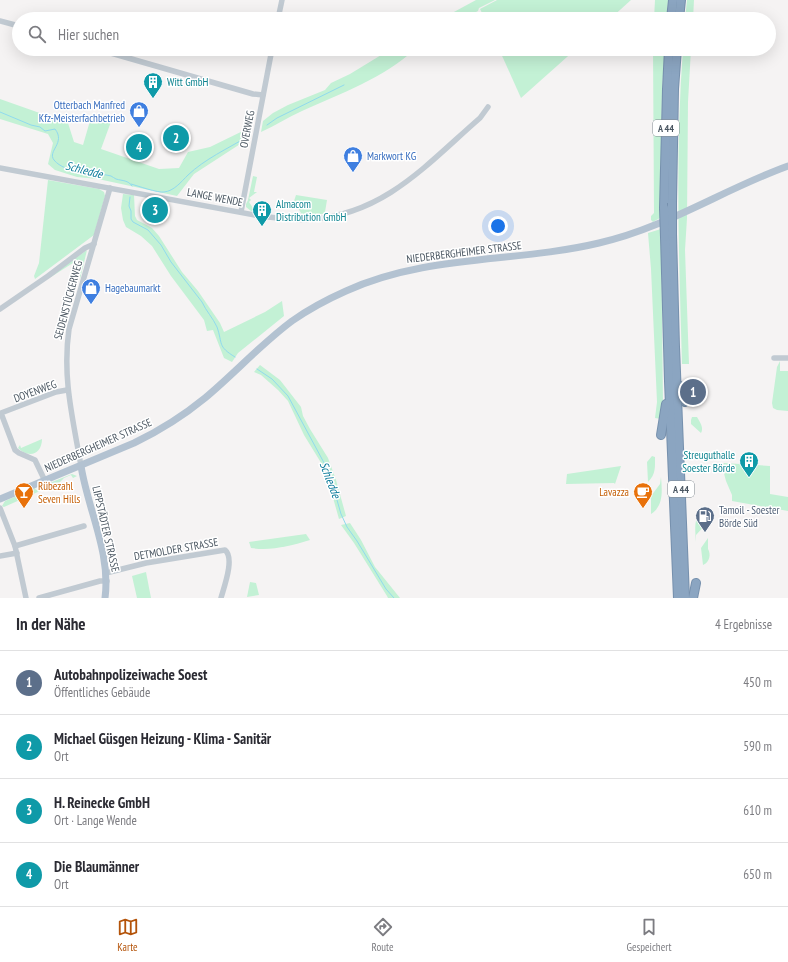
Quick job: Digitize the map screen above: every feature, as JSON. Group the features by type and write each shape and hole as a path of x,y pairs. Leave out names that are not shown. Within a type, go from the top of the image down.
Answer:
{"highway":[{"path":"672,12 673,0"},
{"path":"680,12 681,0"},
{"name":"A 44","path":"669,56 664,208 669,236"},
{"name":"A 44","path":"676,56 674,89 672,203 669,236 673,358 685,598"},
{"path":"675,381 685,402"},
{"path":"661,434 675,381"},
{"name":"A 44","path":"675,381 678,598"},
{"path":"693,598 696,583"}],"main road":[{"name":"NIEDERBERGHEIMER STRASSE","path":"0,499 134,443 174,421 204,399 293,321 325,301 364,283 424,266 559,252 603,243 646,230 788,166"},
{"name":"LIPPSTÄDTER STRASSE","path":"80,466 103,553 106,577 105,598"}],"street":[{"path":"279,12 282,0"},
{"path":"0,21 12,24"},
{"path":"121,56 253,94 263,95"},
{"name":"OVERWEG","path":"241,212 271,56"},
{"name":"LANGE WENDE","path":"0,168 280,219 312,219 344,214 369,205 400,187 480,118 488,107"},
{"name":"SEIDENSTÜCKERWEG","path":"80,466 67,390 66,350 68,329 86,273 110,188"},
{"path":"0,309 85,248 94,244"},
{"path":"774,358 788,358"},
{"name":"DOYENWEG","path":"45,481 35,460 15,450 1,413 56,392 67,390"},
{"path":"0,508 15,546 26,598"},
{"path":"15,546 84,526"},
{"name":"DETMOLDER STRASSE","path":"39,598 100,581 106,577 146,563 223,550 227,551 229,563 221,598"},
{"path":"0,556 17,553"}],"green space":[{"path":"476,0 495,0 479,8 476,12 454,12"},
{"path":"497,0 631,0 618,12 482,12 480,9"},
{"path":"655,0 668,0 667,12 654,12"},
{"path":"687,0 694,0 693,12 686,12"},
{"path":"380,56 407,56 375,77 297,113 261,132 263,121 273,113 288,105 325,90 331,83 350,74"},
{"path":"502,56 568,56 521,98"},
{"path":"653,56 664,56 662,89 660,218 653,222 651,220 651,216 654,213"},
{"path":"683,56 691,56 688,102 687,218 685,250 689,364 682,364 678,167"},
{"path":"0,99 68,123 74,142 83,145 92,114 112,119 101,149 159,169 179,168 188,152 210,147 251,127 251,137 194,174 177,196 98,179 77,177 55,170 48,164 53,143 48,134 0,119"},
{"path":"253,176 257,177 254,192 257,192 249,198 251,200 249,202 253,208 255,206 255,209 265,211 262,213 251,211 246,207"},
{"path":"48,180 99,189 104,192 105,196 94,235 35,279 34,276 39,263"},
{"path":"123,194 134,195 135,216 137,220 152,228 159,236 182,272 198,291 220,323 224,332 265,312 282,301 284,316 238,353 232,362 224,358 213,330 207,331 204,320 171,276 152,246 141,236 126,227 121,208"},
{"path":"296,195 327,200 325,212 323,214 299,216 301,213 294,201"},
{"path":"661,229 663,403 661,419 655,418 657,402 648,233"},
{"path":"87,250 80,279 78,261 51,277 51,276"},
{"path":"780,361 780,371 788,371 788,411 773,408 772,403 777,367"},
{"path":"260,365 280,380 301,407 303,416 328,458 346,516 339,519 323,466 304,435 288,401 261,375 254,372"},
{"path":"692,417 697,417 702,427 701,433 691,424"},
{"path":"42,439 40,448 34,453 26,453 18,448 20,445 21,448"},
{"path":"652,456 655,457 654,470 648,482 647,462"},
{"path":"724,463 770,466 770,494 788,497 788,511 732,501 732,495 722,466"},
{"path":"621,466 615,484 566,484 567,474"},
{"path":"72,474 77,476 73,478 71,475 64,478 59,483 43,490 42,486"},
{"path":"661,477 662,492 660,502 655,511 651,514 651,496 660,484"},
{"path":"35,488 36,490 39,489 40,491 4,507 2,506 5,501"},
{"path":"705,506 706,524 696,535 696,542 695,528 698,514"},
{"path":"350,523 375,567 400,598 388,598 341,525"},
{"path":"306,534 310,540 266,549 251,548 249,542"},
{"path":"708,538 709,558 703,565 701,548"},
{"path":"146,572 151,598 137,598 132,576"},
{"path":"250,582 256,583 259,595 247,597"}],"waterway":[{"path":"267,125 277,118 344,85"},
{"name":"Schledde","path":"0,112 31,125 40,127 45,131 55,129 58,134 58,143 52,157 59,165 81,172 111,176 127,182 132,186"},
{"path":"131,184 161,192 171,190 195,169 216,154 247,137"},
{"name":"Schledde","path":"130,197 129,206 131,211 131,219 133,222 148,230 161,245 171,262 202,302 214,321 223,347 235,357"},
{"name":"Schledde","path":"257,369 272,379 288,396 329,472 341,514 347,527 386,589 394,598"}],"place":[{"name":"Witt GmbH","path":"153,99"},
{"name":"Otterbach Manfred Kfz-Meisterfachbetrieb","path":"139,128"},
{"name":"Michael Güsgen Heizung - Klima - Sanitär","path":"176,138"},
{"name":"Die Blaumänner","path":"139,147"},
{"name":"Markwort KG","path":"353,173"},
{"name":"H. Reinecke GmbH","path":"155,210"},
{"name":"Almacom Distribution GmbH","path":"262,227"},
{"name":"Hagebaumarkt","path":"91,305"},
{"name":"Autobahnpolizeiwache Soest","path":"693,392"},
{"name":"Streuguthalle Soester Börde","path":"749,478"},
{"name":"Rübezahl Seven Hills","path":"24,509"},
{"name":"Lavazza","path":"643,509"},
{"name":"Tamoil - Soester Börde Süd","path":"705,533"}]}
